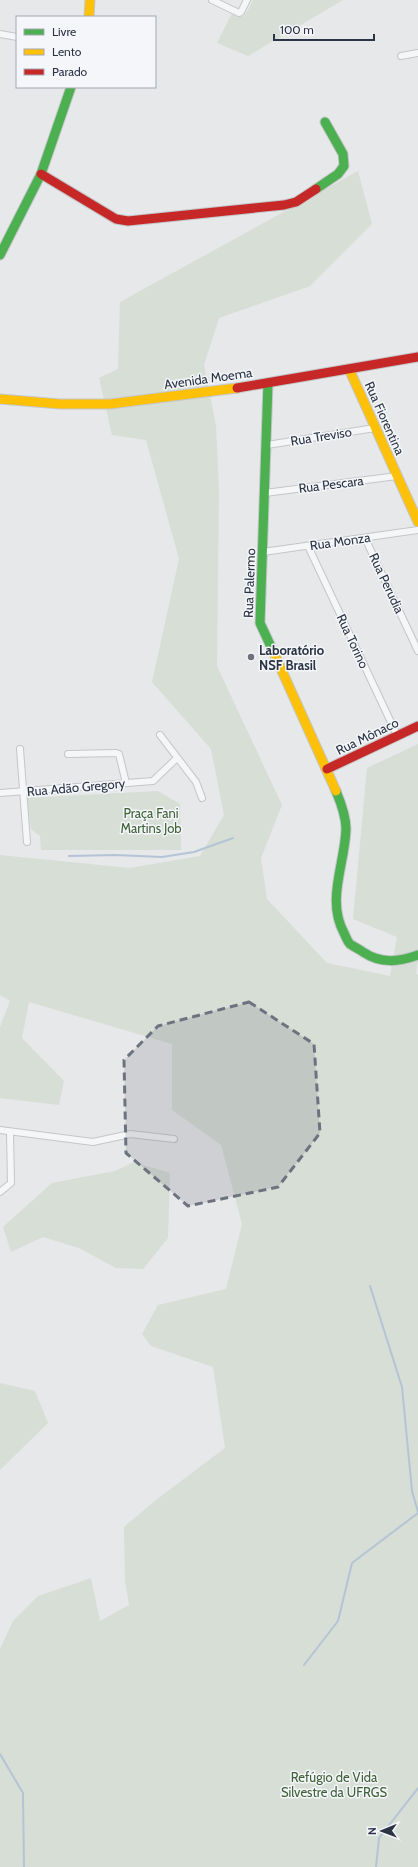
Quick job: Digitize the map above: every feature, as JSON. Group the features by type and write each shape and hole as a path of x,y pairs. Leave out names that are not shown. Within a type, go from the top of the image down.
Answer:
{"main road":[{"path":"89,16 90,0"},
{"path":"2,246 41,174 71,88"},
{"path":"41,174 116,220 128,221 284,206 296,202 338,174 344,166 343,154 325,122"},
{"name":"Avenida Moema","path":"0,399 60,404 110,404 190,395 418,357"},
{"name":"Rua Fiorentina","path":"349,369 418,522"},
{"name":"Rua Palermo","path":"268,383 260,623 327,769 343,809 346,828 343,855 336,889 338,922 349,943 366,954 382,961 402,960 418,955"},
{"name":"Rua Mônaco","path":"327,769 418,726"}],"street":[{"path":"212,0 239,13 247,0"},
{"path":"0,34 16,37"},
{"path":"401,56 418,53"},
{"name":"Rua Treviso","path":"267,445 375,428"},
{"name":"Rua Pescara","path":"265,493 398,476"},
{"name":"Rua Monza","path":"263,552 418,530"},
{"name":"Rua Perudia","path":"365,538 418,651"},
{"name":"Rua Torino","path":"308,546 397,735"},
{"path":"160,735 196,782 202,798"},
{"path":"20,749 22,792 27,842"},
{"path":"68,754 119,754 126,783"},
{"name":"Rua Adão Gregory","path":"0,793 153,781 177,758"},
{"path":"0,1130 10,1133 93,1142 131,1134 174,1139"},
{"path":"0,1192 11,1183 10,1133"}],"highlighted area":[{"path":"249,1002 314,1044 320,1133 278,1187 188,1206 126,1153 124,1060 158,1026"}],"green space":[{"path":"253,0 343,0 248,56 217,43 232,13 243,16 247,12"},
{"name":"Refúgio de Vida Silvestre da UFRGS","path":"358,171 372,224 310,286 219,318 204,365 216,426 219,489 217,666 282,805 261,858 267,899 327,963 390,976 397,937 353,919 367,768 418,744 418,961 416,973 418,975 418,1867 0,1867 0,1649 13,1621 38,1596 91,1578 100,1621 129,1605 125,1581 124,1527 156,1500 225,1448 213,1367 151,1346 142,1334 158,1305 226,1289 242,1224 221,1145 172,1110 172,1044 29,1002 22,1038 64,1081 59,1105 0,1098 0,1027 10,1001 0,995 0,855 130,868 200,856 224,815 211,749 152,682 179,559 146,440 112,435 99,378 118,369 120,302"},
{"name":"Praça Fani Martins Job","path":"158,791 180,804 181,850 41,850 40,836 31,829 27,798"},
{"path":"134,1162 170,1173 168,1238 143,1269 116,1268 79,1248 43,1237 11,1252 3,1227 52,1183 115,1171"},
{"path":"0,1383 35,1391 48,1423 0,1470"}],"waterway":[{"path":"69,856 115,855 162,857 194,852 233,838"},
{"path":"370,1286 402,1387 412,1491 418,1512"},
{"path":"304,1665 338,1621 352,1563 418,1513"},
{"path":"0,1754 23,1793 24,1867"},
{"path":"376,1867 379,1838 418,1788"}],"traffic: fast":[{"path":"0,255 41,174 71,88"},
{"path":"316,189 338,174 344,166 343,154 325,122"},
{"path":"268,383 260,623 273,651"},
{"path":"336,791 346,824 345,842 336,895 339,920 347,940 352,945 377,959 390,961 418,955"}],"traffic: slow":[{"path":"89,16 90,0"},
{"path":"349,369 418,522"},
{"path":"0,399 60,404 110,404 237,388"},
{"path":"273,651 336,791"}],"traffic: jam":[{"path":"41,174 116,219 128,221 284,205 296,202 316,189"},
{"path":"237,388 418,357"},
{"path":"327,769 418,726"}],"place":[{"name":"Laboratório NSF Brasil","path":"251,657"}]}
